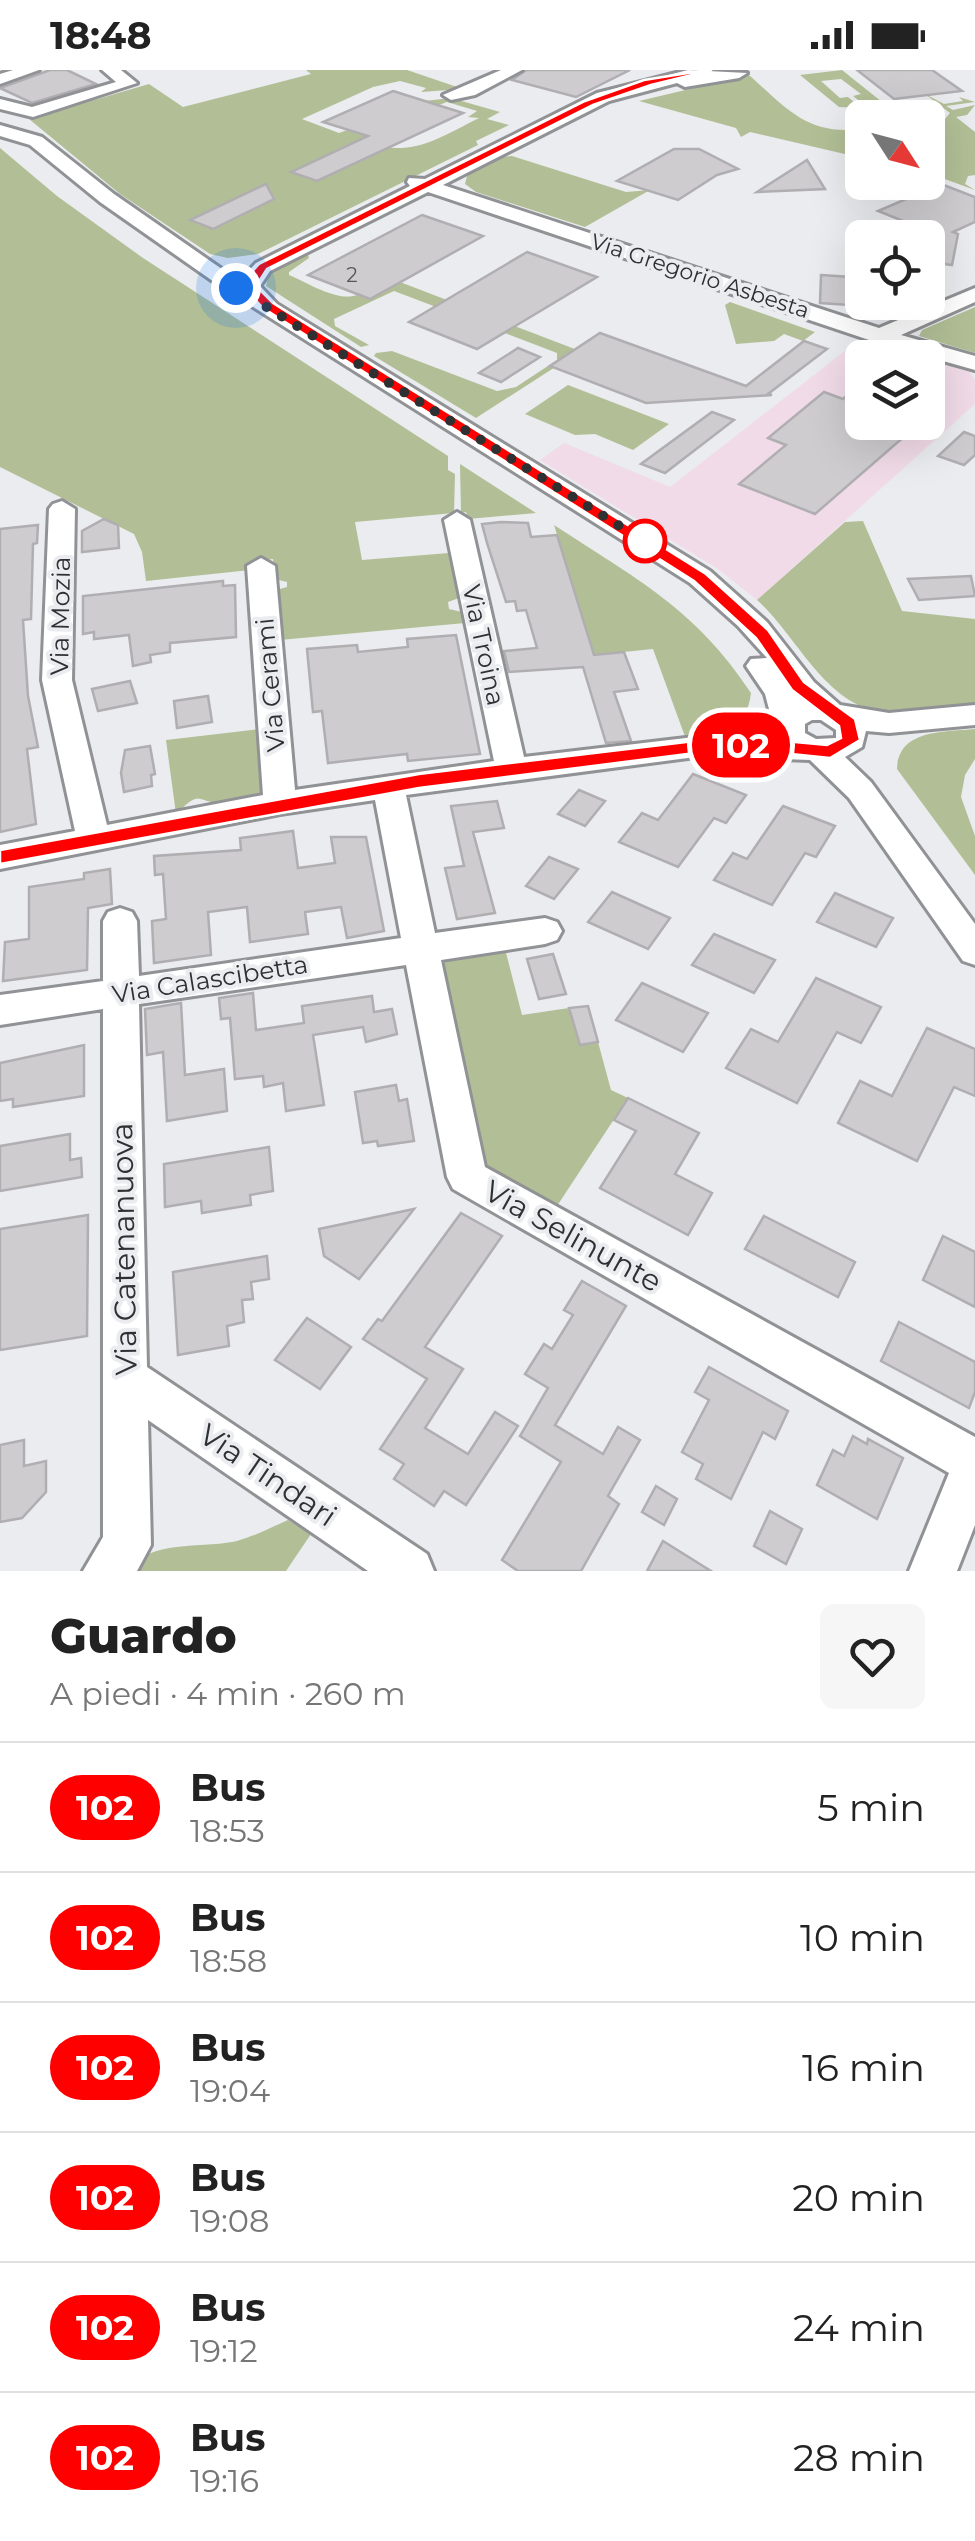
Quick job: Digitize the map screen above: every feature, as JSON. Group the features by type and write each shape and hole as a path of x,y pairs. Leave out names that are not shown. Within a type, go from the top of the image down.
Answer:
{"street":[{"path":"0,79 31,70"},
{"path":"451,95 514,70"},
{"path":"268,306 249,287 250,280 263,266 642,70"},
{"path":"590,96 684,70"},
{"path":"197,260 220,268 248,265 618,91 707,70"},
{"path":"618,91 633,96 739,73 735,70"},
{"path":"105,77 34,112 13,118 107,198 197,260 700,578 746,616 778,653 860,790 975,950"},
{"path":"0,107 34,112"},
{"path":"0,107 8,116 0,118"},
{"path":"0,130 36,141"},
{"path":"0,140 19,147 146,246 702,602 734,632 773,682 872,776 975,915"},
{"name":"Via Gregorio Asbesta","path":"421,184 880,336 975,363"},
{"path":"880,336 975,294"},
{"name":"Via Mozia","path":"62,508 57,680 94,840"},
{"name":"Via Troina","path":"457,520 511,769"},
{"name":"Via Cerami","path":"261,566 280,803"},
{"path":"0,857 388,785 975,715"},
{"name":"Via Selinunte","path":"388,785 467,1176 975,1464"},
{"name":"Via Catenanuova","path":"107,1571 127,1544 120,921"},
{"name":"Via Calascibetta","path":"0,1010 545,932"},
{"name":"Via Tindari","path":"126,1378 410,1571"},
{"path":"933,1571 975,1464"}],"shaded area":[{"path":"845,351 845,440 935,440 757,600 718,569 540,460 564,443 670,487"},
{"path":"945,365 970,372 975,380 975,404 945,431"}],"green space":[{"path":"306,70 407,70 463,89 421,92 426,88 400,81 373,87 302,119 339,133 380,118 364,143 410,147 479,118 468,117 477,111 447,102 431,108 424,101 451,98 500,112 487,119 509,125 476,141 478,145 258,254 228,258 210,254 120,194 29,119 149,84 183,107 311,74"},
{"path":"842,70 880,100 858,100 853,96 861,94 841,79 821,81 840,98 852,100 845,100 845,107 839,107 800,75"},
{"path":"749,75 800,117 813,124 845,130 845,154 750,132 741,137 736,128 639,101"},
{"path":"959,97 975,102 946,106 953,110 975,105 967,115 956,117 975,132 975,175 968,176 965,184 975,190 945,179 945,119 950,113 945,109 945,104 963,101"},
{"path":"0,148 57,196 143,258 448,456 448,470 455,474 454,513 355,522 362,560 449,553 459,598 448,602 449,609 462,612 465,623 280,640 276,590 287,587 287,582 275,579 273,559 250,562 250,570 146,581 142,552 134,534 0,467"},
{"path":"512,156 626,192 650,190 585,227 476,192 465,184 468,172 498,157"},
{"path":"307,252 309,258 289,275 329,293 353,296 379,285 400,282 580,351 476,418 374,356 392,351 497,391 516,387 557,360 557,353 394,291 334,319 335,326 369,345 361,347 266,286 269,272"},
{"path":"730,302 815,332 803,341 784,334 774,341 736,344 725,305"},
{"path":"975,307 975,353 945,344 945,340 919,336 922,330"},
{"path":"568,385 669,424 633,450 595,434 575,435 525,414"},
{"path":"460,464 536,513 468,519 466,512 461,513"},
{"path":"863,521 902,611 975,619 975,705 904,714 861,707 827,682 757,600 845,522"},
{"path":"554,525 638,579 708,638 751,693 744,716 737,723 720,734 687,742 653,649 594,655"},
{"path":"260,729 265,795 227,804 198,798 176,814 166,740"},
{"path":"975,729 975,759 965,775 961,797 975,836 975,875 897,769 899,756 914,740 937,732"},
{"path":"504,945 522,1015 569,1008 579,1044 598,1042 611,1090 628,1098 557,1206 486,1168 440,955"},
{"path":"288,1520 311,1534 286,1571 127,1571 149,1554 237,1541"}],"building":[{"path":"50,70 67,70 96,84 32,103 0,88"},
{"path":"526,70 630,70 576,97 512,80"},
{"path":"857,70 932,70 962,91 894,99"},
{"path":"393,91 463,113 317,181 291,172 368,136 323,122"},
{"path":"674,149 699,149 738,169 717,175 678,200 617,181"},
{"path":"807,160 825,189 757,192"},
{"path":"266,184 274,199 213,229 190,220"},
{"path":"945,186 975,197 975,222 953,232 958,234 952,265 945,264 945,220 901,220 878,211 904,200 945,200"},
{"path":"422,215 483,236 370,299 308,275"},
{"path":"527,252 597,277 477,349 409,322"},
{"path":"821,275 845,277 845,305 820,303"},
{"path":"600,333 746,386 804,341 827,349 768,394 772,395 646,403 550,366"},
{"path":"518,348 540,357 501,382 479,373"},
{"path":"824,392 843,399 845,440 900,440 815,514 739,484 786,445 768,438"},
{"path":"712,412 734,420 665,473 641,464"},
{"path":"964,432 975,436 975,455 964,465 938,456"},
{"path":"104,519 118,525 119,548 82,552 82,531"},
{"path":"528,523 531,537 557,535 594,655 624,652 638,689 614,692 631,741 606,743 583,667 509,672 504,651 537,648 526,610 517,611 515,601 506,602 487,543 482,524"},
{"path":"38,525 37,543 33,544 31,619 23,620 28,696 38,747 27,749 36,824 0,832 0,529"},
{"path":"971,576 975,596 919,600 908,579"},
{"path":"223,581 223,586 235,585 236,637 170,643 170,652 150,655 151,662 133,666 129,635 94,639 94,632 83,634 83,596"},
{"path":"456,635 480,754 408,761 407,754 328,763 322,711 313,712 307,649 357,645 358,652 408,647 407,639"},
{"path":"130,681 137,703 98,711 92,689"},
{"path":"208,696 212,722 177,728 174,701"},
{"path":"150,746 155,774 151,775 152,786 124,792 121,773 125,750"},
{"path":"693,774 746,795 726,823 714,818 678,867 619,842 642,813 658,820"},
{"path":"579,790 605,801 585,826 558,814"},
{"path":"497,801 504,828 473,832 495,913 457,919 445,868 464,866 451,806"},
{"path":"783,806 835,826 816,857 805,853 772,905 714,880 733,853 747,859"},
{"path":"293,831 298,868 335,863 331,837 366,837 384,931 347,938 341,907 305,912 308,934 250,942 247,907 208,912 211,955 154,963 152,921 166,919 163,874 155,875 154,856 241,850 240,838"},
{"path":"549,857 578,869 554,899 526,886"},
{"path":"110,869 112,904 88,908 87,970 3,981 5,942 29,939 29,887 84,879 84,873"},
{"path":"612,892 670,918 648,949 588,922"},
{"path":"835,893 893,918 876,947 817,922"},
{"path":"714,934 775,960 754,993 692,965"},
{"path":"553,954 566,994 539,999 527,959"},
{"path":"816,978 881,1007 861,1043 837,1032 797,1103 726,1068 751,1029 778,1042"},
{"path":"642,983 708,1013 683,1052 616,1020"},
{"path":"253,993 256,1030 304,1023 302,1006 372,996 374,1012 392,1009 397,1034 366,1042 363,1027 313,1035 324,1105 286,1111 283,1083 264,1087 263,1076 235,1079 230,1018 221,1019 219,998"},
{"path":"181,1003 185,1075 224,1069 227,1111 167,1121 163,1052 147,1055 145,1009"},
{"path":"588,1006 598,1042 580,1045 569,1008"},
{"path":"927,1028 975,1049 975,1096 954,1087 917,1161 838,1123 860,1081 892,1096"},
{"path":"84,1045 84,1096 13,1107 13,1099 0,1101 0,1063"},
{"path":"396,1085 399,1101 407,1099 414,1141 378,1146 377,1141 363,1143 355,1092"},
{"path":"628,1098 699,1133 675,1174 712,1193 688,1235 600,1188 636,1131 614,1120"},
{"path":"70,1134 70,1160 81,1158 82,1177 0,1191 0,1146"},
{"path":"269,1147 273,1191 250,1195 251,1205 202,1213 201,1201 165,1207 164,1164"},
{"path":"414,1209 359,1279 324,1256 319,1229"},
{"path":"461,1213 502,1236 425,1347 463,1369 425,1428 468,1454 495,1412 518,1426 466,1505 444,1491 434,1506 394,1479 404,1464 380,1449 427,1379 363,1339 378,1319 382,1321"},
{"path":"88,1215 87,1336 0,1350 0,1229"},
{"path":"764,1216 855,1262 838,1297 745,1249"},
{"path":"943,1236 975,1252 975,1307 923,1280"},
{"path":"267,1256 269,1279 251,1282 253,1299 242,1300 244,1322 227,1326 229,1346 178,1355 173,1272"},
{"path":"582,1281 626,1306 555,1425 603,1454 618,1427 640,1440 608,1496 619,1504 581,1571 518,1571 502,1560 561,1462 520,1436 548,1388 525,1374 544,1344 552,1349 573,1315 564,1310"},
{"path":"307,1318 351,1347 320,1389 275,1360"},
{"path":"899,1322 975,1362 975,1392 969,1408 881,1361"},
{"path":"709,1367 788,1411 775,1439 763,1432 731,1499 696,1479 703,1464 682,1452 709,1400 695,1392"},
{"path":"853,1436 867,1444 868,1439 903,1458 877,1519 817,1485 833,1450 844,1456"},
{"path":"24,1440 24,1466 46,1461 46,1492 22,1518 0,1522 0,1445"},
{"path":"656,1486 677,1499 664,1525 642,1512"},
{"path":"770,1511 802,1529 786,1564 754,1546"},
{"path":"663,1541 711,1571 647,1571"}],"bus line":[{"name":"102","path":"0,857 280,803 419,781 703,746 761,745 830,752 846,746 852,734 844,718 830,712 798,686 778,653 722,594 652,546 268,306 249,287 250,280 263,266 589,103 648,82 707,70"}],"route":[{"path":"236,288 652,546 645,541"}]}
